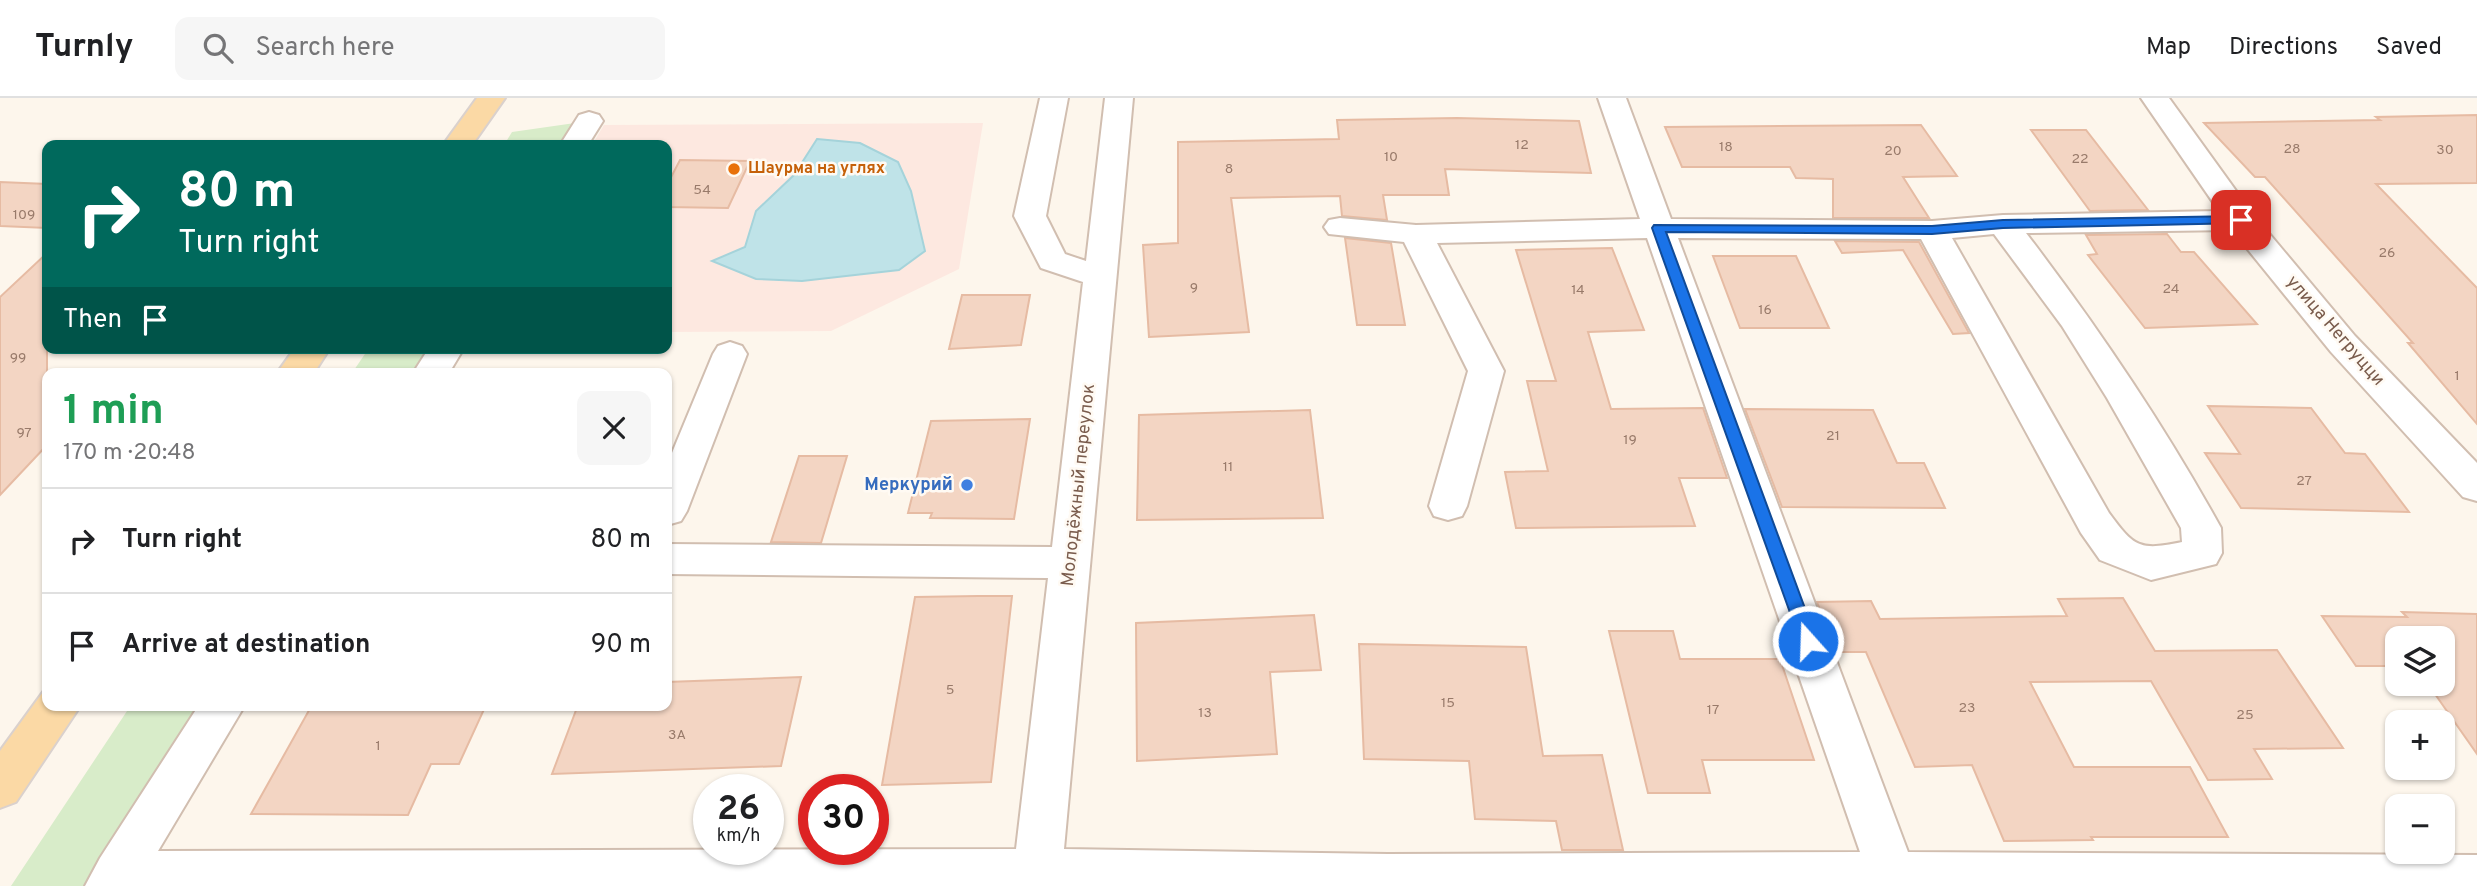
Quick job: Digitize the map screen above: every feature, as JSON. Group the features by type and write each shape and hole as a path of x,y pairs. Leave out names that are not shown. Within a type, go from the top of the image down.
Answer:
{"main road":[{"path":"461,140 491,98"},
{"path":"0,788 55,711"}],"street":[{"path":"1054,98 1030,216 1052,261 1100,276"},
{"name":"Молодёжный переулок","path":"1038,871 1119,98"},
{"path":"1612,98 1892,874"},
{"name":"улица Негруцци","path":"2155,98 2241,220 2343,344 2473,478"},
{"path":"577,140 589,121"},
{"path":"1340,227 1416,234 1658,228 1932,230 2003,224 2241,220"},
{"path":"1932,230 2095,523 2114,549 2151,564 2202,553 2201,528 2123,395 2075,320 2003,224"},
{"path":"1416,234 1486,371 1448,506"},
{"path":"672,499 730,354"},
{"path":"672,559 1071,563"},
{"path":"114,880 219,711"},
{"path":"114,880 1038,871 1388,882 1892,874 2477,878"}],"shaded area":[{"path":"983,123 959,269 831,331 672,332 672,140 595,140 604,125"}],"green space":[{"path":"589,121 577,140 507,140 512,132"},
{"path":"365,354 443,354 434,368 355,368"},
{"path":"127,711 219,711 110,886 11,886"}],"water":[{"path":"817,139 860,143 898,162 911,191 925,251 899,270 802,281 756,279 712,261 745,247 756,211 794,175"}],"building":[{"path":"2477,115 2477,183 2376,184 2477,288 2477,424 2408,343 2413,343 2265,177 2255,177 2204,123 2380,120 2376,117"},
{"path":"1457,118 1579,121 1591,173 1445,169 1449,195 1383,195 1387,220 1342,216 1340,196 1231,198 1249,332 1149,337 1143,245 1178,243 1178,142 1339,139 1337,120"},
{"path":"1921,125 1957,176 1903,177 1929,218 1833,218 1833,179 1796,178 1790,167 1682,167 1665,127"},
{"path":"2031,130 2086,130 2148,210 2090,211"},
{"path":"680,160 750,161 728,208 672,207 672,175"},
{"path":"0,182 42,184 42,228 0,226"},
{"path":"2167,234 2181,252 2194,252 2257,324 2145,328 2088,255 2097,254 2086,235"},
{"path":"1345,238 1391,243 1405,325 1357,325"},
{"path":"1835,241 1919,242 1969,333 1953,334 1903,250 1842,253"},
{"path":"1612,248 1644,330 1588,332 1611,409 1703,408 1727,478 1679,478 1695,526 1516,528 1505,472 1548,471 1527,381 1556,381 1516,250"},
{"path":"1713,256 1796,256 1829,328 1740,328"},
{"path":"42,258 42,354 47,354 47,368 42,368 42,450 0,495 0,297"},
{"path":"962,295 1030,295 1021,345 949,349"},
{"path":"2208,406 2311,408 2345,453 2365,454 2409,512 2241,508 2205,453 2240,454"},
{"path":"1745,409 1873,410 1897,463 1924,463 1945,508 1782,507"},
{"path":"1310,410 1323,518 1137,520 1139,415"},
{"name":"Меркурий","path":"1030,419 1014,519 930,518 932,513 908,513 931,421"},
{"path":"799,456 847,456 821,543 771,542"},
{"path":"1012,596 991,782 889,785 889,774 884,774 915,597"},
{"path":"2123,598 2155,651 2277,650 2343,748 2254,749 2272,779 2208,780 2151,681 2030,682 2074,767 2190,767 2228,837 2091,837 2093,840 2004,841 1972,765 1915,767 1866,652 1836,652 1817,602 1871,601 1880,619 2067,616 2058,599"},
{"path":"2402,612 2477,614 2477,754 2455,723 2455,710 2446,710 2436,696 2455,696 2455,626 2385,626 2385,666 2356,666 2322,616 2407,617"},
{"path":"1314,615 1321,670 1270,672 1277,754 1137,761 1136,623"},
{"path":"1609,631 1673,631 1680,659 1780,659 1814,760 1702,760 1710,793 1648,793"},
{"path":"1359,644 1526,647 1543,756 1602,755 1623,850 1562,850 1556,821 1475,819 1469,761 1364,759"},
{"path":"801,677 781,766 552,774 576,711 672,711 672,682"},
{"path":"309,711 483,711 459,764 431,764 408,815 251,814"}],"place":[{"name":"Шаурма на углях","path":"734,169"},
{"name":"Меркурий","path":"967,485"}],"route":[{"path":"1808,641 1658,228 1932,230 2003,224 2241,220"}]}
